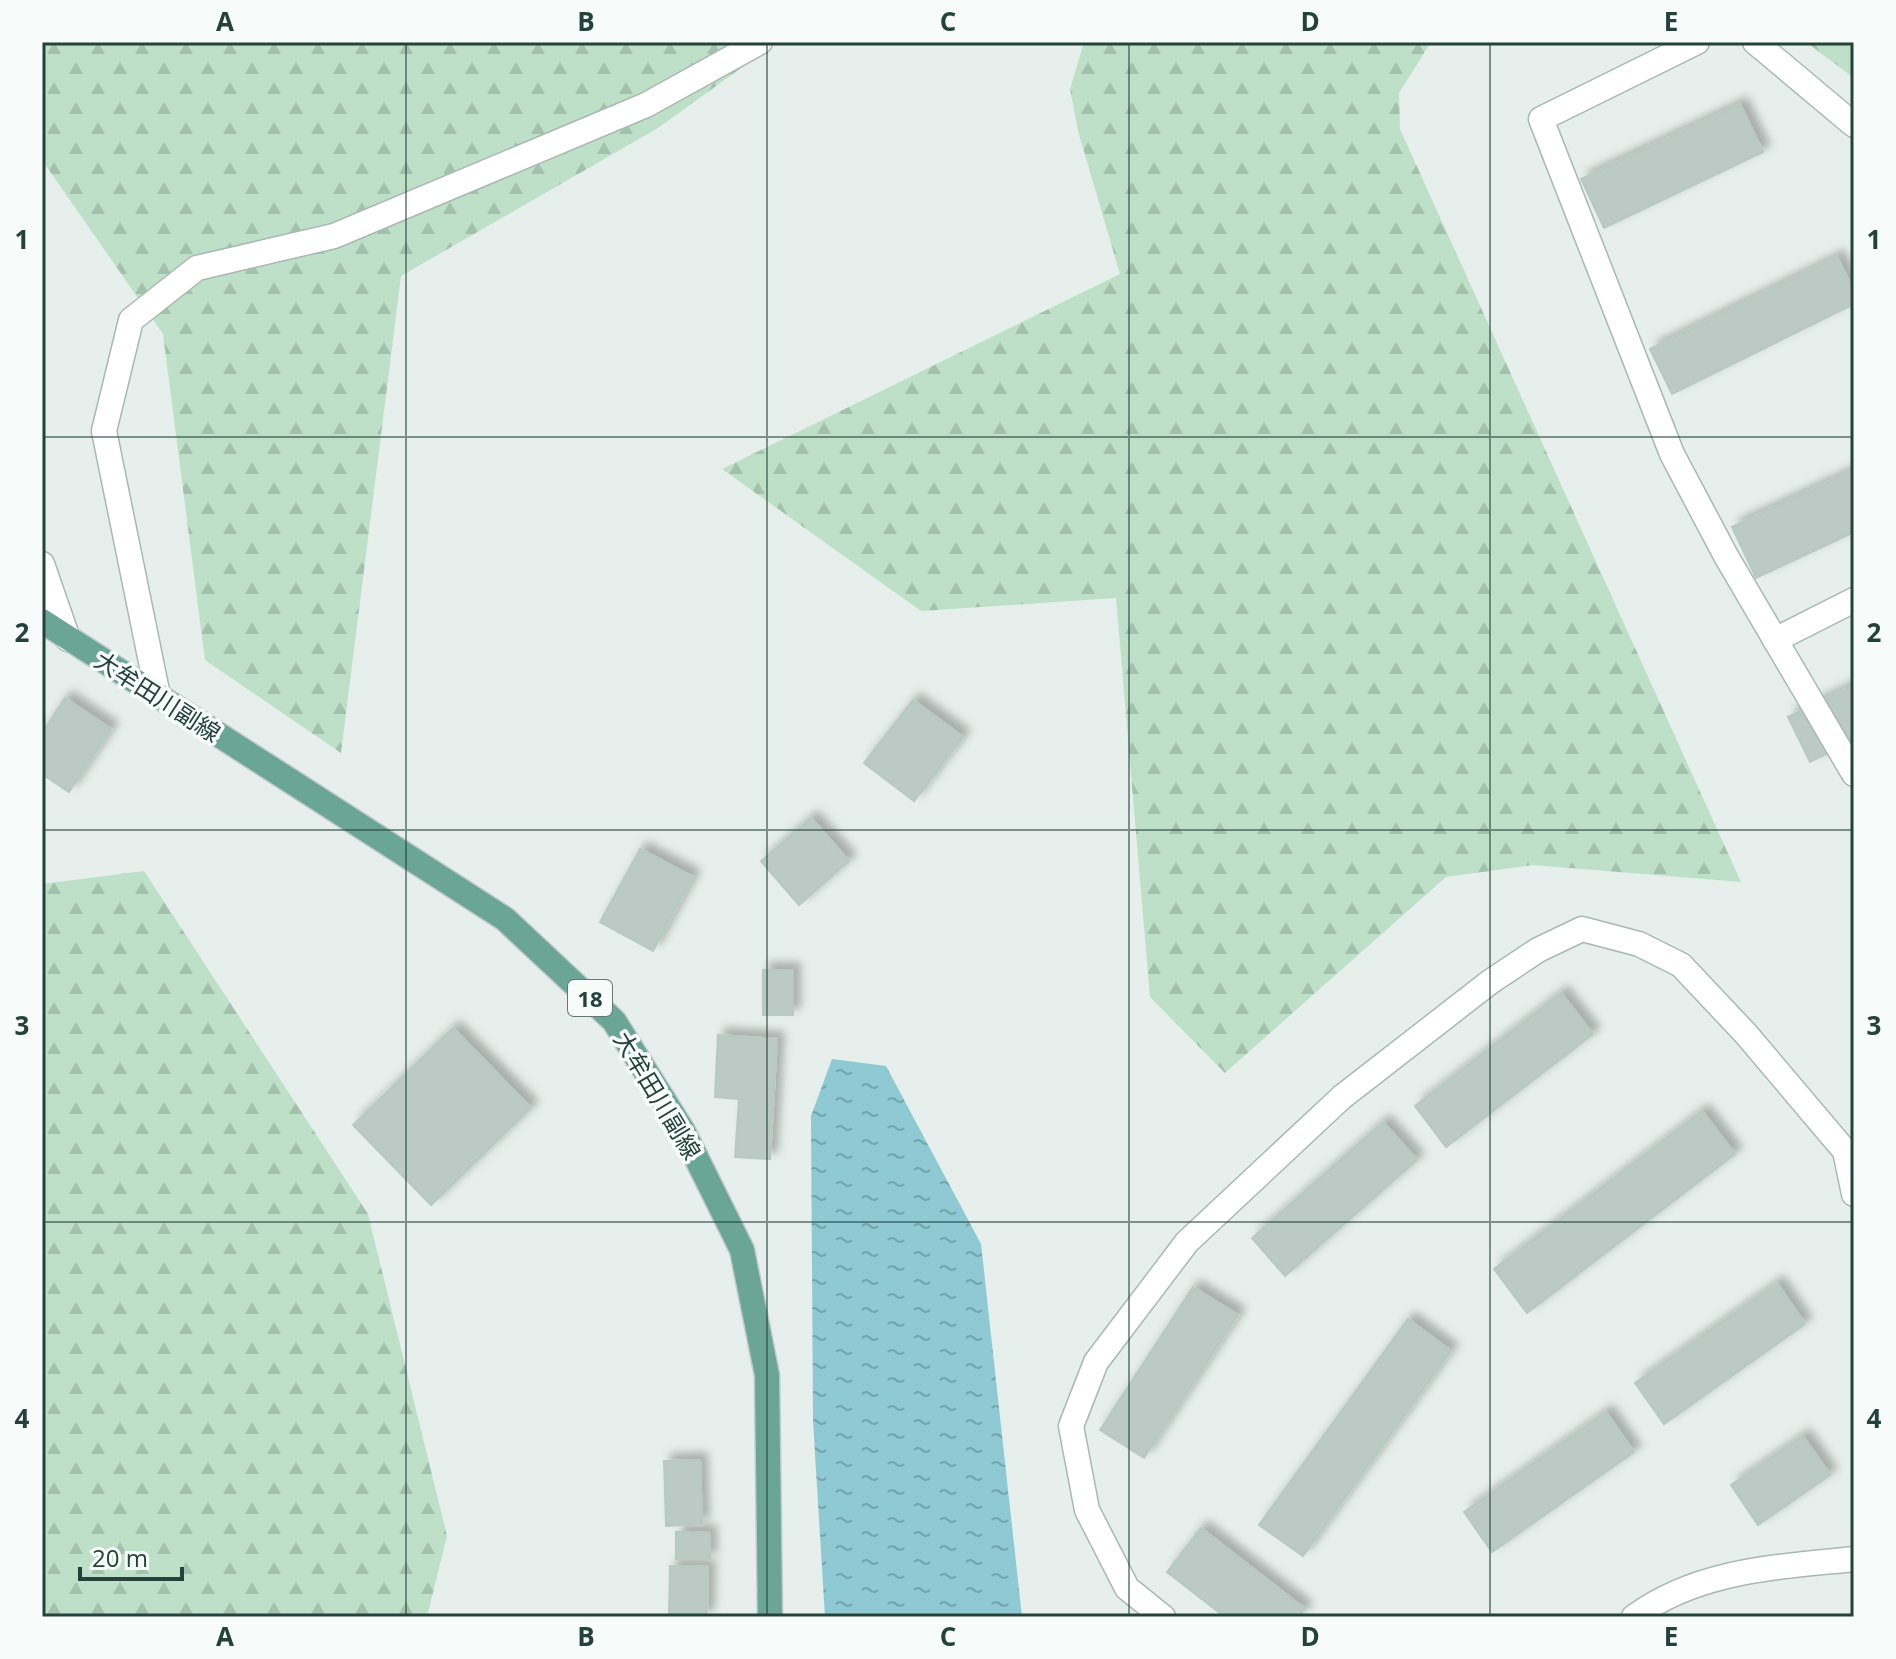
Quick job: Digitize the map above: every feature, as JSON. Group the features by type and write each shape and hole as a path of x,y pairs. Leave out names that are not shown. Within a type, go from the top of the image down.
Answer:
{"main road":[{"name":"大牟田川副線","path":"42,621 505,919 614,1021 683,1131 742,1250 767,1375 770,1617"}],"street":[{"path":"158,696 104,431 131,320 197,268 334,236 646,105 760,42"},
{"path":"1697,42 1541,119 1672,454 1775,640 1854,774"},
{"path":"1755,42 1854,125"},
{"path":"42,564 68,639"},
{"path":"1775,640 1854,600"},
{"path":"1163,1617 1127,1588 1087,1510 1071,1426 1096,1362 1187,1242 1331,1107 1490,982 1538,950 1582,929 1639,944 1681,965 1746,1034 1845,1151 1854,1194"},
{"path":"1634,1617 1654,1602 1732,1572 1854,1559"}],"green space":[{"path":"42,42 777,42 658,128 401,276 341,753 205,660 163,334 42,160"},
{"path":"1084,42 1431,42 1399,93 1400,129 1741,882 1533,865 1446,877 1225,1073 1150,997 1116,598 921,611 722,469 1120,274 1078,131 1070,89"},
{"path":"1806,42 1854,42 1854,78"},
{"path":"144,871 368,1214 447,1536 427,1617 42,1617 42,884"}],"water":[{"path":"832,1059 886,1066 981,1244 1022,1617 825,1617 813,1421 811,1116"}],"building":[{"path":"1740,104 1763,152 1604,228 1581,179"},
{"path":"1837,257 1854,291 1854,304 1672,394 1650,349"},
{"path":"1854,470 1854,532 1756,578 1732,527"},
{"path":"1854,685 1854,740 1810,762 1788,717"},
{"path":"65,698 111,729 69,792 42,774 42,733"},
{"path":"913,700 963,737 914,801 864,763"},
{"path":"811,818 849,861 799,905 761,861"},
{"path":"640,849 693,877 653,951 600,922"},
{"path":"763,970 793,970 793,1015 763,1015"},
{"path":"1561,993 1593,1034 1446,1147 1415,1106"},
{"path":"453,1028 531,1108 431,1205 353,1125"},
{"path":"718,1035 777,1039 770,1159 735,1157 739,1099 715,1097"},
{"path":"1702,1111 1735,1154 1527,1313 1494,1269"},
{"path":"1383,1122 1417,1160 1285,1276 1252,1238"},
{"path":"1777,1283 1805,1324 1664,1424 1635,1383"},
{"path":"1193,1287 1238,1315 1144,1458 1100,1430"},
{"path":"1408,1319 1451,1351 1303,1556 1259,1525"},
{"path":"1606,1412 1634,1452 1492,1552 1464,1512"},
{"path":"1803,1436 1830,1475 1758,1525 1731,1485"},
{"path":"700,1460 702,1524 666,1526 664,1461"},
{"path":"1201,1528 1305,1609 1299,1617 1225,1617 1167,1572"},
{"path":"676,1532 709,1532 710,1559 676,1559"},
{"path":"670,1566 708,1567 707,1617 669,1617"}]}
